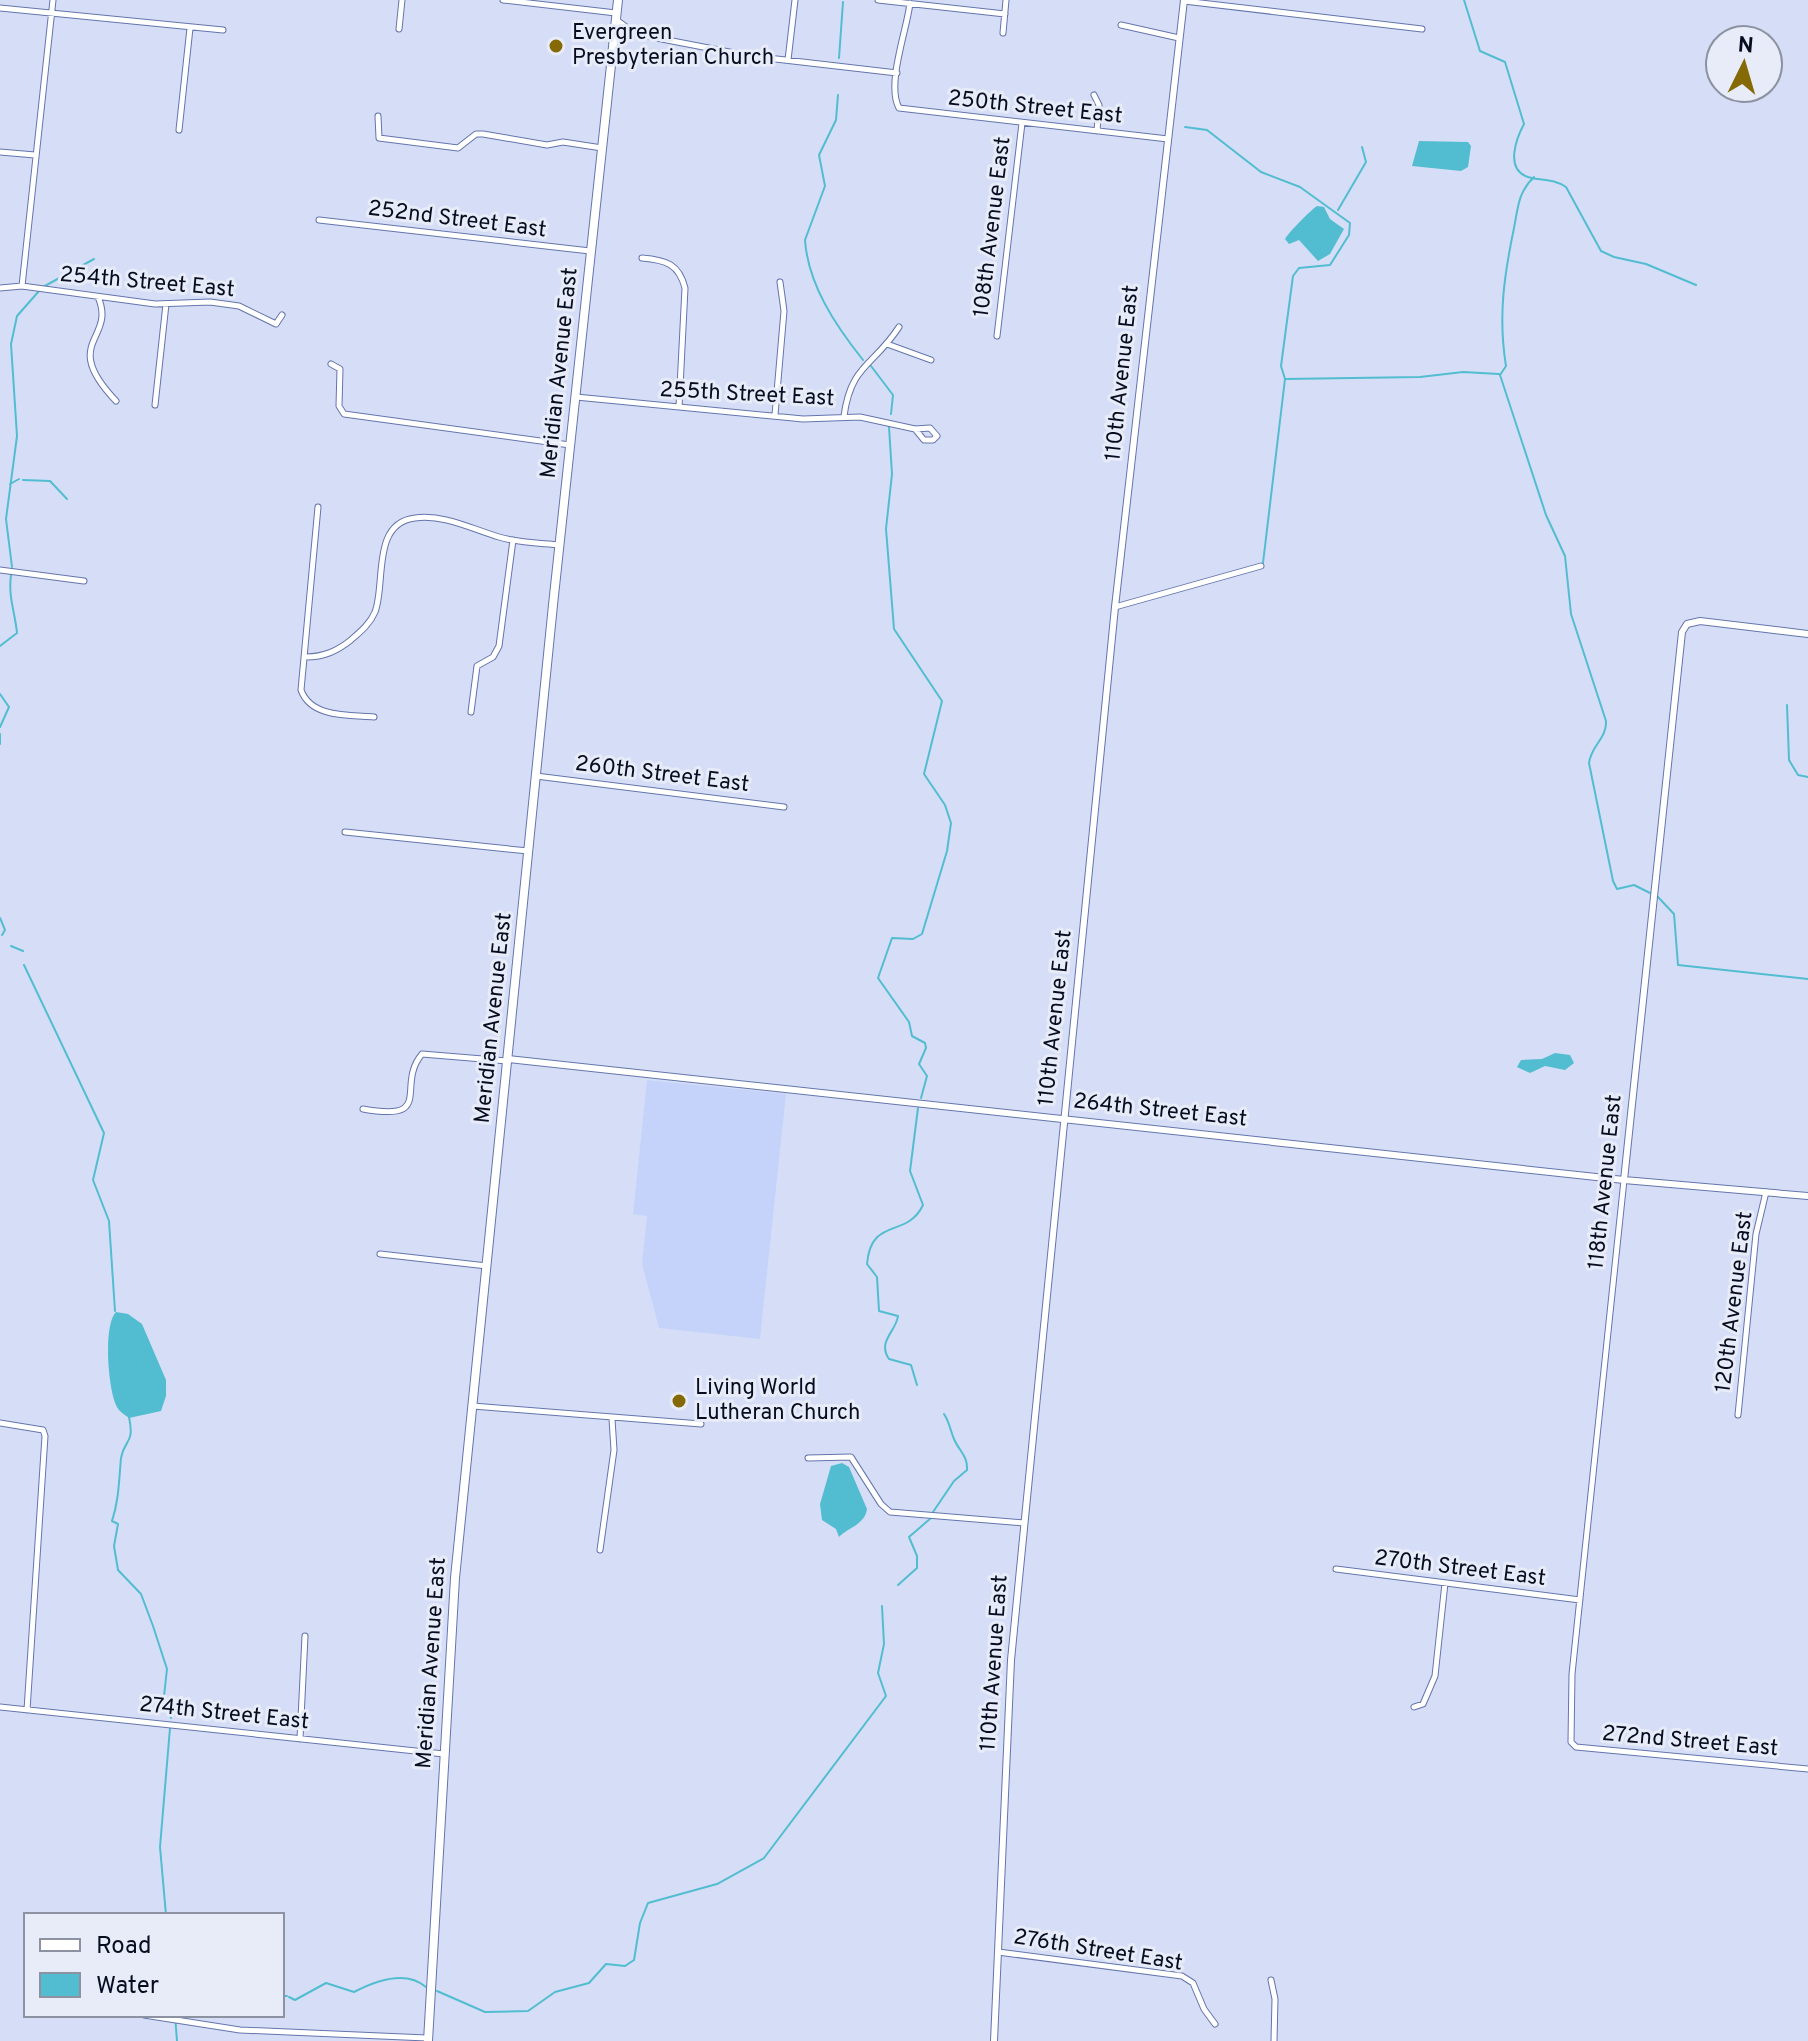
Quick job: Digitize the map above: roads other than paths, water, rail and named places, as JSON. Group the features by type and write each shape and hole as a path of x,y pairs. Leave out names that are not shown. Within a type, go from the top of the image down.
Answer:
{"main road":[{"name":"Meridian Avenue East","path":"428,2040 455,1578 618,0"}],"street":[{"path":"22,286 53,0"},
{"path":"399,29 402,0"},
{"path":"503,0 616,16 627,30 642,35 788,60 897,73 910,3"},
{"path":"788,60 795,0"},
{"path":"878,0 936,3 1005,14"},
{"path":"1003,33 1006,0"},
{"path":"1184,1 1422,29"},
{"name":"110th Avenue East","path":"994,2041 1010,1675 1024,1523 1115,607 1184,1"},
{"path":"0,8 223,30"},
{"path":"1121,25 1179,38"},
{"path":"179,130 190,28"},
{"name":"250th Street East","path":"897,73 896,102 899,108 1168,139"},
{"path":"1094,95 1099,105 1097,131"},
{"path":"378,116 379,137 393,141 458,148 476,134 483,134 547,145 563,142 602,148"},
{"name":"108th Avenue East","path":"997,336 1022,123"},
{"path":"0,152 35,155"},
{"name":"252nd Street East","path":"319,220 590,251"},
{"path":"642,258 672,264 680,273 685,288 679,407"},
{"path":"775,415 784,311 780,282"},
{"name":"254th Street East","path":"0,288 22,286 166,304 210,302 239,306 276,324 282,315"},
{"path":"97,296 102,318 91,340 90,362 94,377 116,401"},
{"path":"155,405 166,304"},
{"path":"844,416 853,378 887,344 899,327"},
{"path":"887,344 931,360"},
{"path":"331,364 341,372 340,411 354,417 570,445"},
{"name":"255th Street East","path":"576,397 813,419 844,416 915,429"},
{"path":"318,507 303,648 306,657 302,695 325,712 374,717"},
{"path":"306,657 335,651 371,620 377,604 387,540 399,524 414,518 435,519 513,540 560,545"},
{"path":"471,712 476,669 493,657 499,646 513,540"},
{"path":"1115,607 1261,566"},
{"path":"0,570 84,581"},
{"name":"118th Avenue East","path":"1571,1744 1572,1674 1680,638 1685,626 1700,621 1808,634"},
{"name":"260th Street East","path":"536,776 784,807"},
{"path":"345,832 529,851"},
{"path":"363,1109 397,1113 405,1109 410,1100 417,1062 422,1054 508,1060"},
{"name":"264th Street East","path":"508,1060 1624,1180 1808,1196"},
{"name":"120th Avenue East","path":"1738,1415 1756,1234 1766,1192"},
{"path":"380,1254 487,1266"},
{"path":"472,1406 701,1424"},
{"path":"600,1550 614,1450 612,1419"},
{"path":"0,1423 43,1430 27,1710"},
{"path":"808,1458 851,1457 881,1504 890,1512 1024,1523"},
{"name":"270th Street East","path":"1336,1569 1580,1600"},
{"path":"1414,1707 1423,1704 1432,1685 1445,1583"},
{"path":"300,1739 305,1636"},
{"name":"274th Street East","path":"0,1707 444,1754"},
{"name":"272nd Street East","path":"1571,1744 1576,1747 1808,1769"},
{"name":"276th Street East","path":"998,1952 1182,1976 1193,1983 1204,2009 1215,2024"},
{"path":"1271,1980 1275,1999 1274,2041"},
{"path":"161,2017 240,2030 428,2040"}],"water":[{"path":"1419,141 1468,142 1471,146 1468,167 1461,171 1412,166"},
{"path":"1317,206 1324,207 1330,219 1344,229 1330,254 1318,261 1299,240 1289,244 1285,239"},
{"path":"1555,1053 1570,1055 1574,1063 1565,1070 1545,1066 1530,1073 1517,1067 1521,1060 1542,1059"},
{"path":"116,1312 128,1314 142,1324 166,1380 166,1396 161,1411 129,1418 117,1407 108,1357 109,1330"},
{"path":"842,1463 849,1467 867,1509 859,1523 839,1537 836,1529 822,1520 820,1504 831,1466"}],"waterway":[{"path":"1464,0 1480,51 1505,62 1524,124 1514,152 1516,167 1528,177 1566,187 1601,251 1646,264 1696,285"},
{"path":"839,58 843,2"},
{"path":"838,95 836,120 819,155 825,186 805,240 807,257 825,304 863,360"},
{"path":"1185,127 1207,130 1261,172 1300,187 1350,223 1349,235 1330,265 1299,268 1293,276 1281,366 1285,379"},
{"path":"1338,210 1366,162 1362,147"},
{"path":"1534,177 1520,201 1507,263 1502,313 1506,366 1500,375 1546,515 1565,556 1571,614 1606,721 1589,763 1613,881 1617,889 1634,885 1650,893"},
{"path":"43,287 94,259"},
{"path":"12,567 6,519 17,436 11,344 17,316 39,291"},
{"path":"871,366 893,395 891,414"},
{"path":"1263,563 1285,379 1420,377 1463,372 1499,374"},
{"path":"889,427 892,474 886,529 894,629 942,701 924,774 945,805 951,823 947,851 922,934 913,939 892,938 878,978 909,1022 912,1036 925,1043 919,1064 927,1076 921,1098"},
{"path":"10,484 19,479"},
{"path":"23,480 50,481 67,499"},
{"path":"0,646 17,633 11,575"},
{"path":"0,694 9,707 0,727"},
{"path":"1787,705 1789,760 1798,775 1808,777"},
{"path":"0,734 0,744"},
{"path":"1657,896 1674,914 1678,965 1808,979"},
{"path":"0,918 5,930 2,935"},
{"path":"11,946 23,951"},
{"path":"24,965 104,1133 93,1180 109,1221 115,1311"},
{"path":"917,1385 911,1365 889,1359 886,1353 886,1342 898,1316 879,1311 877,1277 867,1264 875,1239 908,1222 923,1205 910,1171 918,1108"},
{"path":"933,1512 954,1481 967,1470 965,1457 944,1414"},
{"path":"129,1417 131,1433 122,1452 112,1521 118,1524 114,1546 118,1570 141,1594 153,1626 167,1669 164,1696 171,1718"},
{"path":"898,1585 917,1568 917,1556 909,1537 931,1518"},
{"path":"437,1991 485,2012 528,2011 555,1992 589,1983 606,1964 625,1966 634,1960 640,1923 648,1903 717,1884 764,1858 886,1696 878,1673 884,1644 882,1606"},
{"path":"166,1913 160,1847 170,1728"},
{"path":"289,1997 295,2000 326,1983 354,1992 380,1981 400,1978 426,1987"},
{"path":"175,2017 177,2041"}],"place":[{"name":"Evergreen Presbyterian Church","path":"556,46"},
{"name":"Living World Lutheran Church","path":"679,1401"}]}
